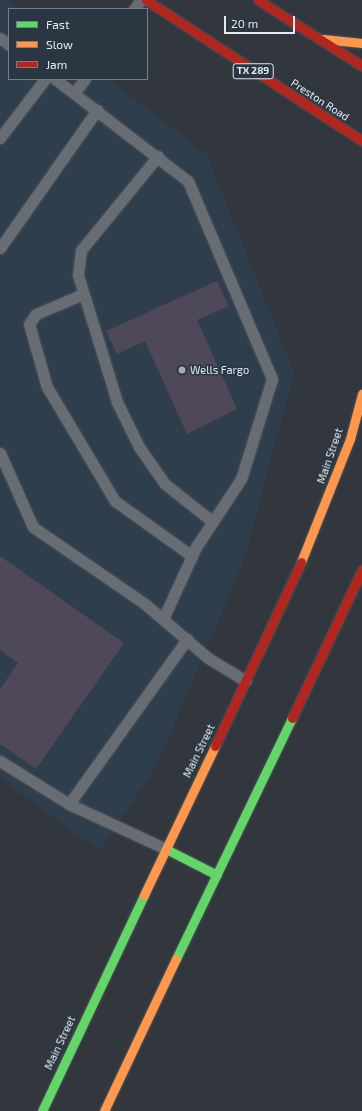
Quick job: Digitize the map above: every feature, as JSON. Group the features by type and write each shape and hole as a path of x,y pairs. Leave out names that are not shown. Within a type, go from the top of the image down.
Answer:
{"main road":[{"name":"Preston Road","path":"146,0 362,141"},
{"path":"258,0 362,66"},
{"path":"317,38 362,43"},
{"name":"Main Street","path":"42,1111 316,531 350,439 362,394"},
{"path":"104,1111 362,570"},
{"path":"166,849 217,875"}],"lane":[{"path":"135,8 141,0"},
{"path":"0,38 8,44"},
{"path":"0,138 44,80"},
{"path":"56,80 158,156 188,181 272,379 241,479 192,556 163,619"},
{"path":"74,93 84,80"},
{"path":"0,248 97,110"},
{"path":"158,156 81,250 78,275 117,402 139,447 165,484 213,522"},
{"path":"83,294 36,314 30,324 47,388 115,501 192,556"},
{"path":"0,453 33,527 163,619 208,658 246,681"},
{"path":"69,804 187,639"},
{"path":"0,761 69,804 166,849"}],"shaded area":[{"path":"0,0 7,0 18,8 8,8 8,80 110,80 207,155 294,372 244,560 156,767 100,851 0,779"}],"building":[{"path":"217,281 229,306 197,320 237,409 187,434 145,341 117,354 106,331"},
{"path":"0,556 124,643 36,769 0,744 0,689 18,663 0,650"}],"traffic: fast":[{"path":"176,959 292,718"},
{"path":"166,849 217,875"},
{"path":"42,1111 144,895"}],"traffic: slow":[{"path":"323,39 362,43"},
{"path":"301,562 350,439 362,394"},
{"path":"144,895 215,746"},
{"path":"104,1111 176,959"}],"traffic: jam":[{"path":"146,0 362,141"},
{"path":"258,0 362,66"},
{"path":"215,746 301,562"},
{"path":"292,718 362,570"}],"place":[{"name":"Wells Fargo","path":"182,370"}]}
